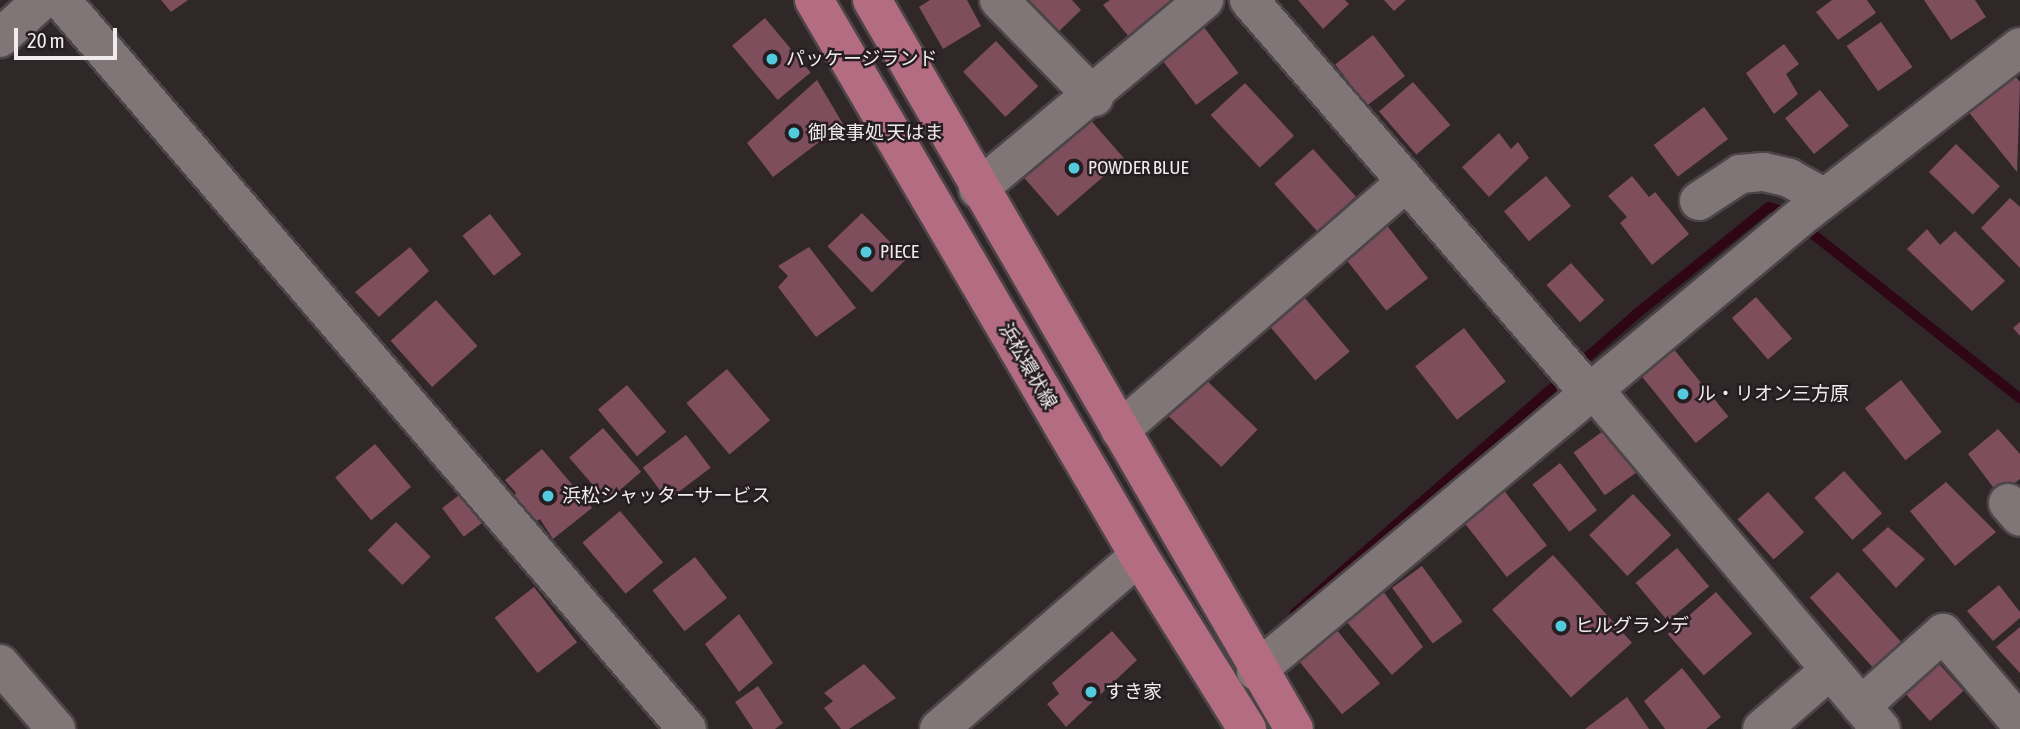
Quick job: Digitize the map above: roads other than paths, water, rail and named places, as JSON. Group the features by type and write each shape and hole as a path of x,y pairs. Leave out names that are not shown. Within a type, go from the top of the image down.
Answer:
{"highway":[{"name":"浜松環状線","path":"814,0 1139,556 1247,729"},
{"path":"872,0 1256,671 1294,729"}],"street":[{"path":"0,38 42,0"},
{"path":"61,0 687,729"},
{"path":"999,0 1094,97"},
{"path":"978,189 1094,97 1204,0"},
{"path":"1249,0 1871,718 1943,633 2020,723"},
{"path":"1256,671 1582,382 1806,214 2020,47"},
{"path":"1699,201 1740,174 1763,172 1789,178 1806,214"},
{"path":"1120,430 1406,182"},
{"path":"939,729 1139,556"},
{"path":"0,664 56,729"},
{"path":"1762,729 1830,670"}],"waterway":[{"path":"1295,613 1635,315 1769,207 1785,212 2020,398"}],"place":[{"name":"パッケージランド","path":"772,59"},
{"name":"御食事処 天はま","path":"794,133"},
{"name":"POWDER BLUE","path":"1074,168"},
{"name":"PIECE","path":"866,252"},
{"name":"ル・リオン三方原","path":"1683,394"},
{"name":"浜松シャッターサービス","path":"548,496"},
{"name":"ヒルグランデ","path":"1561,626"},
{"name":"すき家","path":"1091,692"}]}
